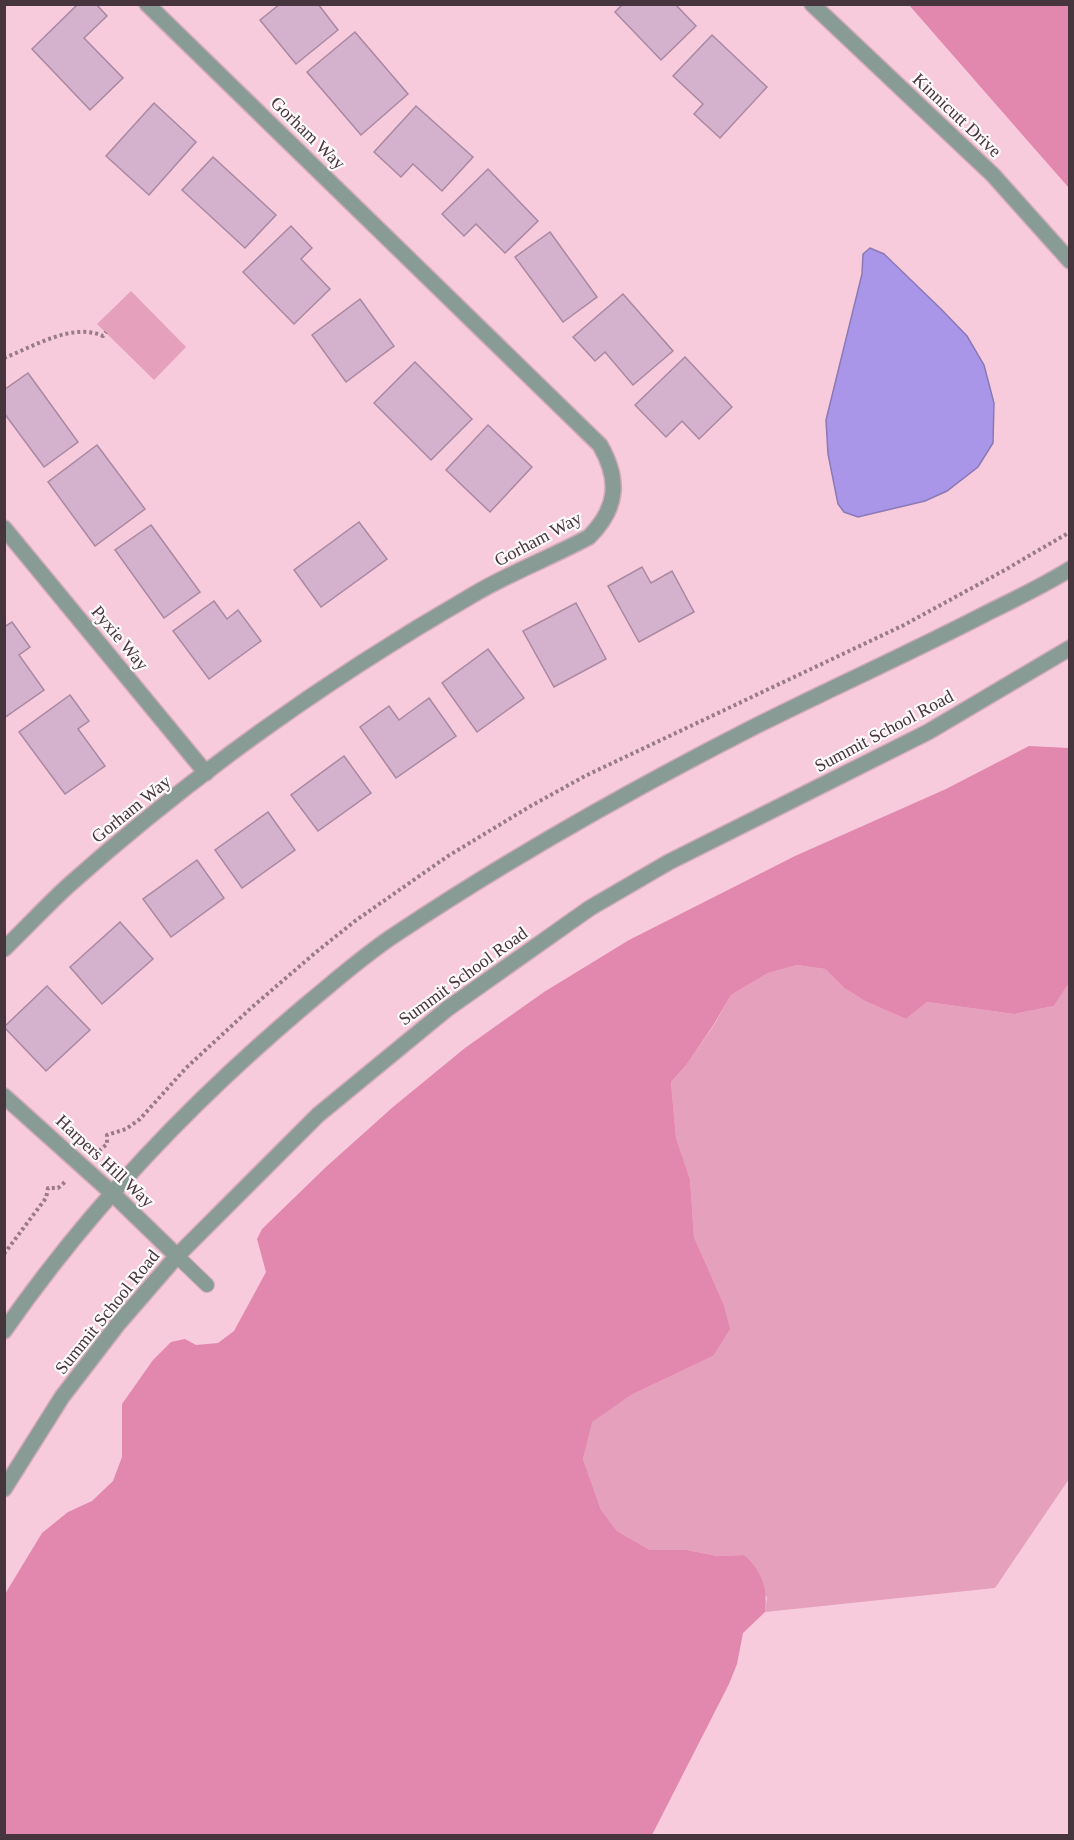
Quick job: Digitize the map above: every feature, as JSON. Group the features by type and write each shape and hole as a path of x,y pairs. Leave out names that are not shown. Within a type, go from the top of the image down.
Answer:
{"street":[{"name":"Gorham Way","path":"4,949 69,886 206,773 296,707 389,644 474,594 589,537 601,525 610,510 615,485 611,463 600,445 147,4"},
{"name":"Kinnicutt Drive","path":"812,4 993,175 1070,261"},
{"name":"Pyxie Way","path":"4,528 206,773"},
{"path":"4,1331 39,1282 112,1193 192,1108 262,1041 355,964 394,935 540,843 691,759 915,651 1070,569"},
{"name":"Summit School Road","path":"4,1489 62,1397 118,1324 177,1256 318,1115 447,1009 590,908 669,862 928,732 1070,648"},
{"name":"Harpers Hill Way","path":"4,1096 112,1193 177,1256"}],"lane":[{"path":"177,1256 207,1285"}],"path":[{"path":"4,358 67,334 82,332 103,336 106,332"},
{"path":"4,1254 46,1197 48,1188 58,1188"}],"shaded area":[{"path":"909,5 1069,5 1069,188"},
{"path":"870,248 884,254 967,336 984,365 994,403 993,443 978,467 947,491 925,501 858,517 844,512 838,504 828,454 826,420 862,274 863,254"},
{"path":"131,291 186,347 154,380 97,324"},
{"path":"1029,746 1069,748 1069,983 1054,1006 1014,1014 927,1002 906,1019 865,1001 844,988 825,969 797,965 768,973 731,995 687,1064 671,1082 676,1138 690,1179 694,1237 723,1303 730,1329 713,1356 631,1395 592,1422 583,1459 601,1510 617,1531 650,1550 687,1550 717,1556 744,1555 759,1574 766,1596 766,1604 765,1612 743,1633 737,1664 729,1684 652,1835 5,1835 5,1594 42,1533 68,1512 92,1501 113,1481 122,1457 122,1404 153,1360 171,1342 185,1339 196,1345 218,1343 234,1331 266,1272 257,1239 262,1229 393,1107 465,1048 544,992 629,940 795,856 946,789"},
{"path":"797,965 825,969 844,988 865,1001 906,1019 927,1002 1014,1014 1054,1006 1069,983 1069,1479 995,1588 765,1612 767,1598 744,1555 717,1556 687,1550 650,1550 617,1531 601,1510 583,1459 591,1422 631,1395 713,1356 723,1303 694,1237 690,1179 676,1138 671,1082 687,1064 714,1025 731,995 768,973"}],"building":[{"path":"78,4 96,4 107,16 84,38 123,78 90,110 32,49"},
{"path":"280,4 318,4 338,30 296,64 260,20"},
{"path":"623,4 675,4 696,26 661,60 615,12"},
{"path":"355,32 408,94 361,135 307,72"},
{"path":"712,35 767,87 720,138 694,114 703,104 673,76"},
{"path":"154,103 196,142 149,195 106,156"},
{"path":"416,106 473,157 442,191 413,164 401,177 374,152"},
{"path":"213,157 276,215 245,248 182,190"},
{"path":"488,169 538,221 505,253 476,224 464,236 442,214"},
{"path":"291,226 312,248 301,259 330,289 294,324 243,272"},
{"path":"550,232 597,297 563,322 515,257"},
{"path":"623,294 673,351 633,385 605,352 595,361 573,337"},
{"path":"360,299 394,346 346,382 312,335"},
{"path":"685,357 732,407 699,439 682,421 666,437 635,405"},
{"path":"415,362 472,419 431,460 374,403"},
{"path":"28,373 78,442 44,467 4,413 4,390"},
{"path":"488,425 532,467 490,512 446,470"},
{"path":"97,445 145,509 95,546 48,482"},
{"path":"359,522 387,559 321,607 294,570"},
{"path":"151,525 200,592 164,618 115,550"},
{"path":"642,567 651,583 672,571 694,612 639,642 608,586"},
{"path":"214,601 227,619 238,610 261,641 209,679 173,631"},
{"path":"576,603 606,659 554,687 523,631"},
{"path":"12,622 30,647 19,655 44,690 4,718 4,627"},
{"path":"488,649 524,698 477,732 442,683"},
{"path":"70,695 89,721 78,729 105,766 65,794 19,732"},
{"path":"429,698 456,736 396,778 360,727 389,706 399,720"},
{"path":"344,756 371,793 318,831 291,795"},
{"path":"268,812 295,850 242,888 215,850"},
{"path":"197,860 224,898 171,937 143,899"},
{"path":"120,922 153,959 102,1004 70,967"},
{"path":"47,986 90,1030 46,1071 4,1027"}]}
